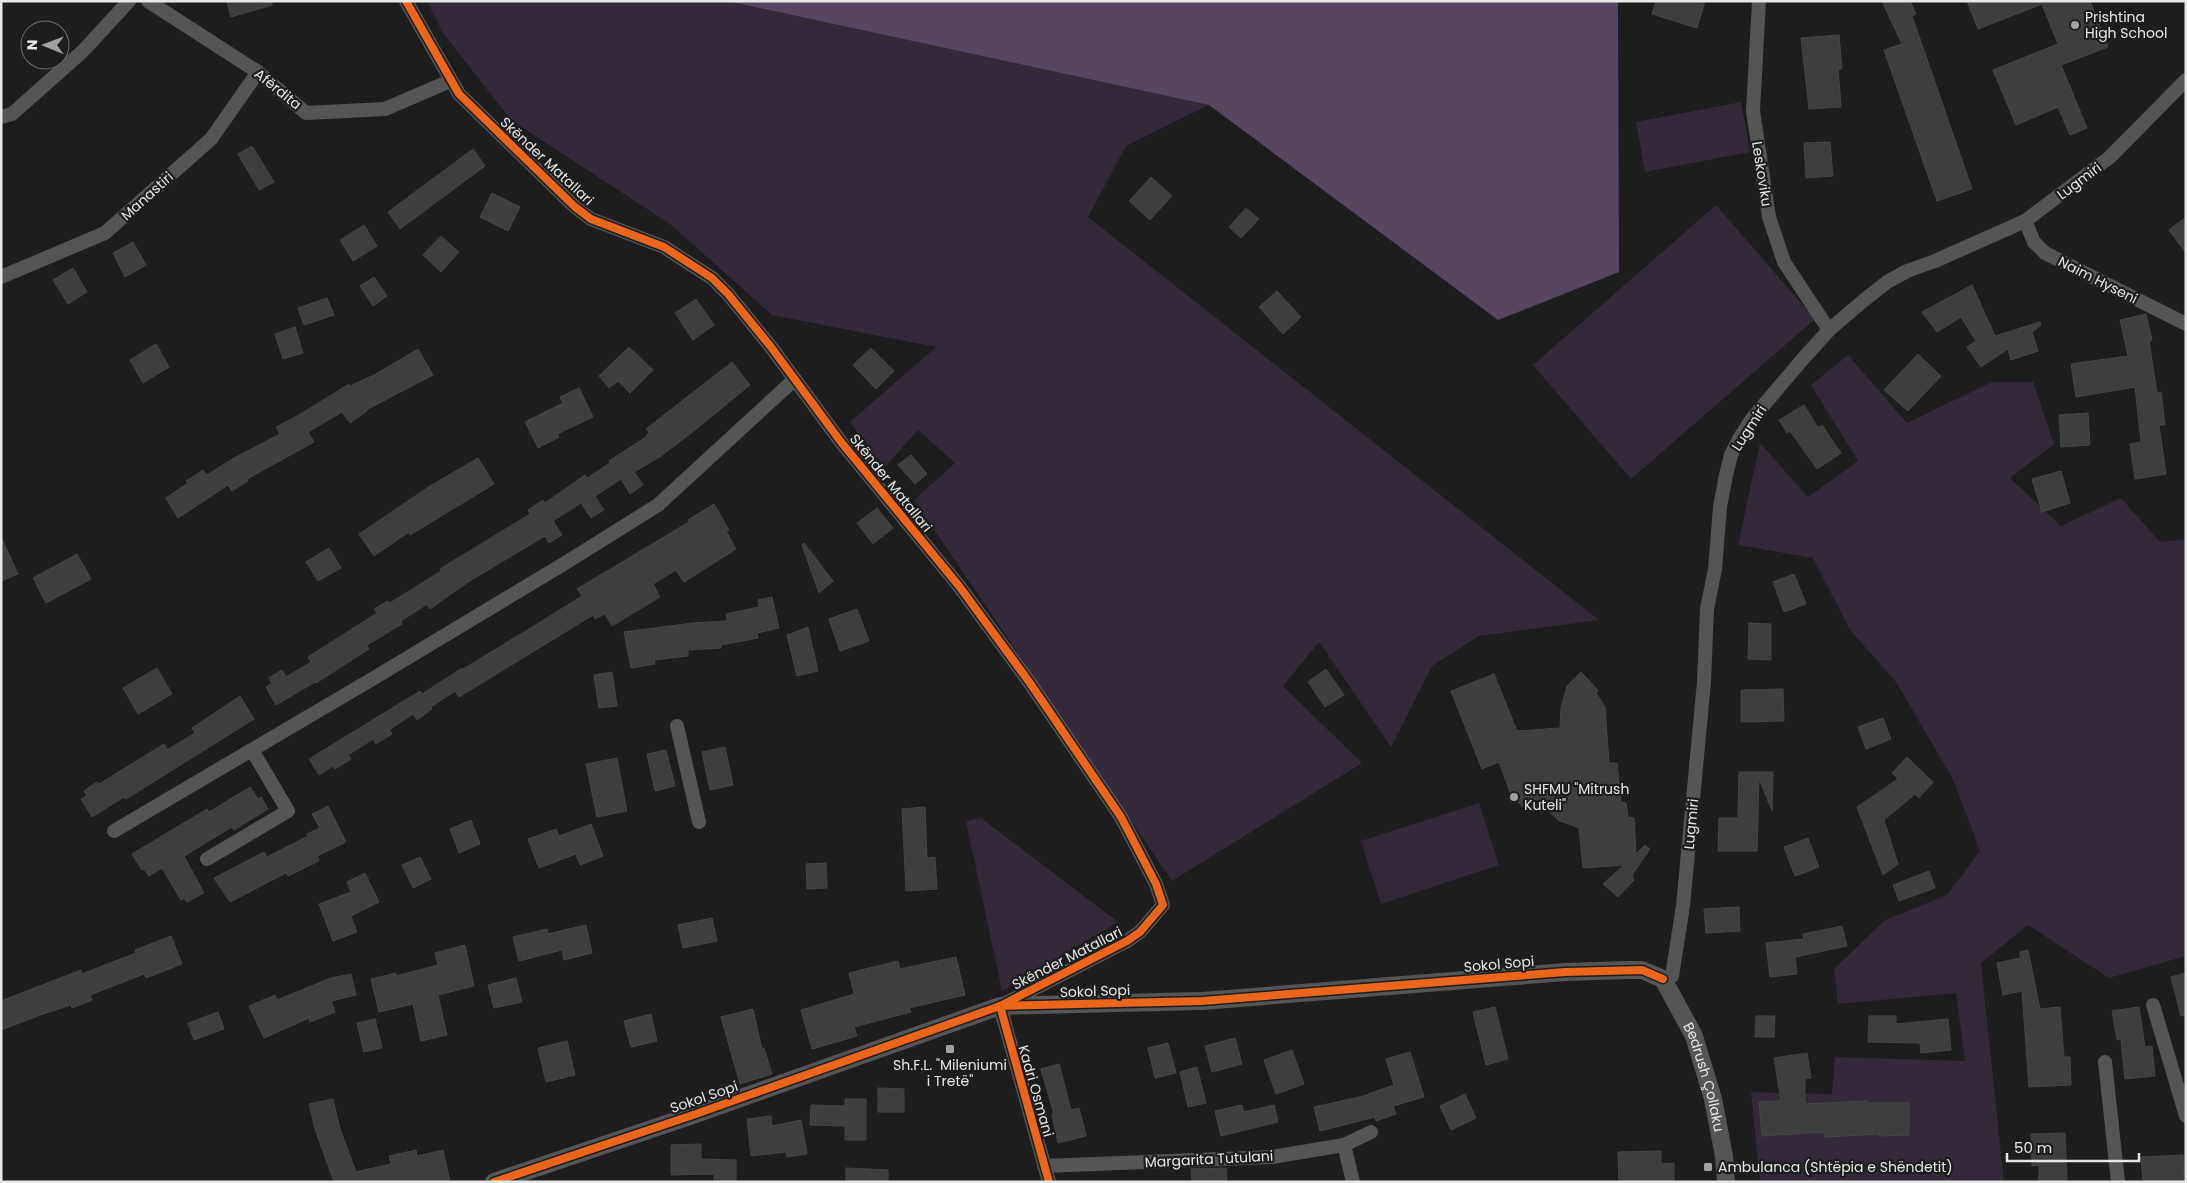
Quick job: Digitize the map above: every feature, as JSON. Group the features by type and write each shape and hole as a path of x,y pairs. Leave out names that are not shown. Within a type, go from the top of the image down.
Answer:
{"street":[{"path":"1,116 12,114 84,51 128,1"},
{"name":"Afërdita","path":"148,1 258,72 306,112 385,109 450,81"},
{"name":"Skënder Matallari","path":"406,1 459,94 482,119 575,207 591,219 664,247 712,278 772,347 841,442 959,586 1062,727 1121,817 1156,884 1163,905 1140,932 1127,941 1000,1006"},
{"name":"Leskoviku","path":"1759,1 1753,111 1768,216 1784,262 1829,330"},
{"name":"Manastiri","path":"1,277 105,233 211,140 258,72"},
{"name":"Lugmiri","path":"1663,979 1672,976 1683,906 1704,682 1707,609 1715,570 1720,507 1732,455 1751,420 1829,330 1887,282 1907,271 1936,261 2025,221 2110,157 2186,80"},
{"name":"Naim Hyseni","path":"2025,221 2034,242 2045,253 2186,324"},
{"path":"114,831 562,565 658,505 795,379"},
{"path":"677,726 698,822"},
{"path":"206,860 288,811 252,750"},
{"name":"Sokol Sopi","path":"494,1182 1000,1006 1202,1001 1565,972 1642,970 1663,979"},
{"name":"Bedrush Çollaku","path":"1663,979 1694,1036 1704,1066 1724,1156 1726,1182"},
{"path":"2153,1005 2186,1116"},
{"name":"Kadri Osmani","path":"1000,1006 1049,1182"},
{"path":"2105,1062 2118,1182"},
{"name":"Margarita Tutulani","path":"1044,1166 1272,1157 1344,1145 1371,1132"},
{"path":"1344,1145 1353,1182"}],"shaded area":[{"path":"427,1 727,1 1209,105 1126,146 1088,217 1599,620 1479,636 1432,666 1391,747 1319,642 1283,686 1362,763 1172,881 914,500 955,463 918,430 884,468 850,422 936,347 772,315 670,224 511,120 443,33"},
{"path":"727,1 1618,1 1619,272 1498,320 1209,105"},
{"path":"1741,102 1750,152 1645,172 1636,122"},
{"path":"1716,205 1815,319 1631,479 1533,365"},
{"path":"1848,355 1907,423 1992,382 2033,382 2054,444 2010,478 2061,526 2121,498 2160,542 2186,539 2186,956 2109,978 2028,925 1981,963 2004,1182 1760,1182 1751,1092 1832,1094 1835,1057 1965,1061 1956,993 1838,1004 1834,969 1885,920 1947,895 1980,851 1953,779 1896,682 1850,630 1813,558 1738,545 1760,443 1808,497 1858,461 1811,385"},
{"path":"1479,803 1499,865 1381,904 1361,841"},
{"path":"981,818 1118,922 1002,991 966,821"}],"building":[{"path":"227,1 272,1 272,5 231,17"},
{"path":"1656,1 1705,1 1697,28 1652,14"},
{"path":"1882,1 1910,1 1916,14 1912,16 1972,189 1937,201 1884,50 1902,44"},
{"path":"1967,1 2090,1 2108,47 2061,65 2087,128 2070,135 2058,107 2016,125 1993,70 2058,44 2042,4 1978,29"},
{"path":"1839,35 1842,69 1838,69 1841,107 1809,109 1801,38"},
{"path":"1830,142 1833,176 1806,178 1804,143"},
{"path":"252,146 274,182 259,190 238,154"},
{"path":"473,149 485,166 400,229 388,212"},
{"path":"1151,177 1172,196 1150,220 1129,201"},
{"path":"492,193 520,207 508,231 480,217"},
{"path":"1246,208 1259,219 1241,238 1229,227"},
{"path":"2186,217 2186,253 2169,230"},
{"path":"364,225 377,246 353,261 340,240"},
{"path":"441,236 459,252 441,272 423,255"},
{"path":"133,242 146,265 125,277 113,253"},
{"path":"73,268 87,292 68,304 53,280"},
{"path":"374,277 387,296 373,306 360,286"},
{"path":"1972,285 1995,336 2040,322 2041,325 2032,332 2038,351 2011,360 2008,349 1981,367 1967,347 1976,341 1961,317 1937,332 1922,312"},
{"path":"1277,291 1301,317 1283,334 1259,307"},
{"path":"327,298 334,315 304,325 298,308"},
{"path":"696,299 714,325 693,340 675,313"},
{"path":"2146,314 2152,340 2149,341 2157,393 2161,392 2165,425 2159,425 2166,474 2135,479 2130,444 2141,442 2135,387 2076,397 2071,364 2128,356 2120,320"},
{"path":"295,327 303,353 283,359 275,334"},
{"path":"156,344 169,367 143,383 130,360"},
{"path":"629,347 653,370 630,393 618,381 609,388 599,376"},
{"path":"871,348 894,371 876,389 853,365"},
{"path":"418,349 433,375 366,410 350,423 342,412 308,432 314,442 247,479 248,481 232,491 228,485 178,518 166,498 188,483 186,481 203,470 207,475 234,458 280,434 276,427 349,384 350,386 376,374"},
{"path":"1918,354 1941,376 1908,411 1884,390"},
{"path":"732,362 750,385 661,456 634,472 643,485 630,494 621,479 595,496 604,510 591,518 581,503 553,521 562,535 549,543 545,536 468,582 430,609 427,604 401,621 402,624 367,645 369,649 316,683 276,705 266,687 272,683 269,678 282,670 286,677 311,662 308,657 377,613 374,609 388,601 390,603 441,571 440,569 530,514 528,510 543,500 545,503 585,475 587,478 610,463 609,461 646,437 649,432 646,429"},
{"path":"579,388 593,417 557,434 559,437 538,448 525,422 563,403 560,397"},
{"path":"1804,405 1818,428 1822,425 1841,453 1817,469 1790,431 1787,433 1779,420"},
{"path":"2088,413 2090,445 2061,447 2059,415"},
{"path":"911,455 927,474 915,484 898,465"},
{"path":"478,458 494,484 410,535 409,532 374,556 359,534 430,486"},
{"path":"2061,471 2070,503 2042,512 2032,479"},
{"path":"714,504 729,530 726,531 736,549 684,582 676,570 653,584 660,597 612,626 605,614 595,619 593,615 459,697 455,691 431,707 432,709 417,720 413,714 389,730 392,734 376,744 373,739 348,755 351,759 335,769 333,766 319,775 309,759 420,691 422,694 582,596 577,589 689,522 688,520"},
{"path":"877,508 893,528 873,544 857,523"},
{"path":"1,537 18,574 1,581"},
{"path":"804,543 833,581 819,593 802,545"},
{"path":"329,548 341,568 318,581 306,562"},
{"path":"77,554 91,579 46,603 33,578"},
{"path":"1794,574 1806,604 1784,612 1773,582"},
{"path":"772,597 779,628 757,633 758,638 721,645 721,648 688,650 688,656 654,660 655,664 631,668 624,632 693,623 727,621 726,614 759,607 758,600"},
{"path":"857,609 869,641 840,651 829,619"},
{"path":"1749,623 1771,624 1771,660 1748,659"},
{"path":"808,627 818,671 797,676 787,635"},
{"path":"157,668 172,694 138,714 123,688"},
{"path":"1326,669 1344,695 1325,707 1308,682"},
{"path":"612,672 617,706 599,708 594,675"},
{"path":"1581,672 1598,690 1596,693 1605,707 1609,763 1617,763 1621,802 1626,803 1628,817 1634,818 1636,854 1645,845 1650,849 1632,875 1634,880 1618,897 1603,884 1624,865 1583,868 1579,828 1558,820 1536,799 1524,808 1511,795 1499,762 1482,769 1451,691 1494,674 1517,731 1560,728 1561,708 1567,686"},
{"path":"1783,689 1784,721 1741,722 1741,690"},
{"path":"240,696 254,719 126,799 124,797 92,817 81,799 87,796 84,791 97,782 99,784 164,744 167,750 195,733 192,728"},
{"path":"1883,718 1891,739 1866,749 1858,727"},
{"path":"725,747 733,785 710,790 702,752"},
{"path":"666,750 675,786 655,791 647,754"},
{"path":"1907,757 1933,782 1919,798 1915,794 1884,820 1898,864 1883,875 1857,807 1898,779 1892,773"},
{"path":"617,758 627,811 597,817 586,764"},
{"path":"1739,772 1773,772 1772,811 1759,778 1757,851 1718,851 1719,818 1738,818"},
{"path":"250,787 258,799 261,797 268,809 234,830 232,827 184,856 204,893 187,902 184,898 181,900 162,868 149,876 144,869 142,870 132,854 207,809 209,812"},
{"path":"328,806 346,842 317,856 319,861 288,876 286,873 230,902 214,878 264,852 267,857 308,836 307,834 320,828 312,814"},
{"path":"925,807 927,858 935,857 937,889 906,891 902,809"},
{"path":"471,820 480,844 459,853 450,829"},
{"path":"591,824 603,856 580,865 576,854 539,868 528,839 556,829 559,836"},
{"path":"1808,838 1819,867 1795,876 1784,847"},
{"path":"420,857 431,879 413,888 402,865"},
{"path":"826,863 827,888 807,889 806,864"},
{"path":"1929,871 1935,888 1899,901 1893,885"},
{"path":"365,873 379,902 351,916 357,932 333,941 319,904 351,892 347,882"},
{"path":"1739,907 1740,931 1706,933 1704,909"},
{"path":"712,918 717,941 683,948 678,925"},
{"path":"586,925 592,953 564,960 562,950 519,961 513,937 547,929 548,934"},
{"path":"1842,926 1847,946 1795,957 1797,974 1770,977 1766,943 1804,939 1803,934"},
{"path":"171,936 182,964 146,978 144,974 90,995 92,1000 72,1008 71,1005 1,1030 1,1001 81,970 82,974 136,953 135,950"},
{"path":"465,945 474,986 438,995 447,1035 421,1041 413,1004 379,1012 371,979 396,973 396,976 438,965 435,953"},
{"path":"2028,950 2040,1009 2060,1007 2064,1057 2070,1057 2071,1085 2029,1087 2022,991 2003,995 1997,963 2020,958 2020,952"},
{"path":"956,957 965,995 909,1008 911,1012 854,1027 857,1036 812,1049 801,1010 854,994 849,973 898,961 900,969"},
{"path":"2186,973 2186,1015 2181,1016 2171,977"},
{"path":"351,974 356,995 331,1001 335,1012 310,1022 309,1018 264,1038 249,1006 275,995 277,1000 331,978"},
{"path":"516,978 522,1002 494,1008 488,985"},
{"path":"1495,1007 1508,1059 1486,1065 1473,1012"},
{"path":"2139,1007 2145,1047 2152,1046 2155,1076 2125,1079 2121,1039 2117,1040 2112,1011"},
{"path":"753,1009 762,1049 764,1048 772,1074 740,1084 721,1017"},
{"path":"218,1012 224,1029 194,1040 188,1023"},
{"path":"651,1014 657,1041 631,1047 624,1021"},
{"path":"1756,1016 1775,1016 1774,1037 1755,1037"},
{"path":"1869,1016 1896,1016 1896,1024 1948,1019 1951,1050 1921,1053 1920,1043 1868,1042"},
{"path":"375,1019 382,1048 364,1052 357,1023"},
{"path":"1235,1038 1242,1064 1212,1072 1205,1046"},
{"path":"567,1041 575,1075 546,1082 538,1048"},
{"path":"1168,1043 1176,1073 1155,1078 1148,1048"},
{"path":"1292,1050 1304,1084 1276,1094 1264,1060"},
{"path":"1410,1052 1424,1097 1393,1106 1396,1114 1376,1121 1375,1117 1320,1131 1314,1107 1368,1095 1394,1085 1386,1059"},
{"path":"1807,1053 1811,1078 1805,1079 1805,1104 1867,1101 1867,1103 1909,1103 1909,1135 1879,1136 1879,1134 1825,1137 1825,1132 1762,1136 1759,1102 1781,1101 1774,1058"},
{"path":"1059,1064 1071,1110 1079,1108 1086,1136 1058,1143 1052,1114 1054,1114 1041,1069"},
{"path":"1197,1067 1206,1103 1188,1107 1180,1072"},
{"path":"878,1088 904,1089 904,1112 878,1112"},
{"path":"1465,1094 1476,1118 1451,1130 1440,1106"},
{"path":"333,1099 340,1129 356,1172 391,1164 389,1156 416,1150 417,1156 443,1150 450,1182 334,1182 315,1129 309,1104"},
{"path":"845,1099 866,1099 866,1140 845,1140 845,1126 810,1125 811,1105 845,1106"},
{"path":"1242,1105 1244,1112 1274,1105 1278,1122 1221,1136 1215,1111"},
{"path":"771,1116 772,1126 801,1120 807,1154 787,1157 786,1152 751,1156 747,1119"},
{"path":"2065,1133 2067,1182 2039,1182 2039,1165 2032,1166 2031,1134"},
{"path":"701,1144 701,1159 736,1160 736,1182 714,1182 714,1174 671,1175 671,1145"},
{"path":"1661,1151 1661,1164 1674,1163 1674,1182 1619,1182 1618,1152"},
{"path":"2183,1155 2184,1182 2143,1182 2141,1157"},
{"path":"846,1168 888,1170 888,1182 846,1182"},
{"path":"1226,1168 1227,1182 1192,1182 1191,1169"}],"cycle path":[{"path":"406,1 459,94 575,207 591,219 664,247 712,278 728,294 771,347 841,442 959,586 1030,683 1121,817 1156,884 1163,905 1140,932 1127,941 1000,1006 1049,1182"},
{"path":"494,1182 693,1115 1000,1006 1202,1001 1565,972 1642,970 1663,979"}],"place":[{"name":"Prishtina High School","path":"2075,25"},
{"name":"SHFMU \"Mitrush Kuteli\"","path":"1514,797"},
{"name":"Sh.F.L. \"Mileniumi i Tretë\"","path":"950,1049"},
{"name":"Ambulanca (Shtëpia e Shëndetit)","path":"1708,1167"}]}
